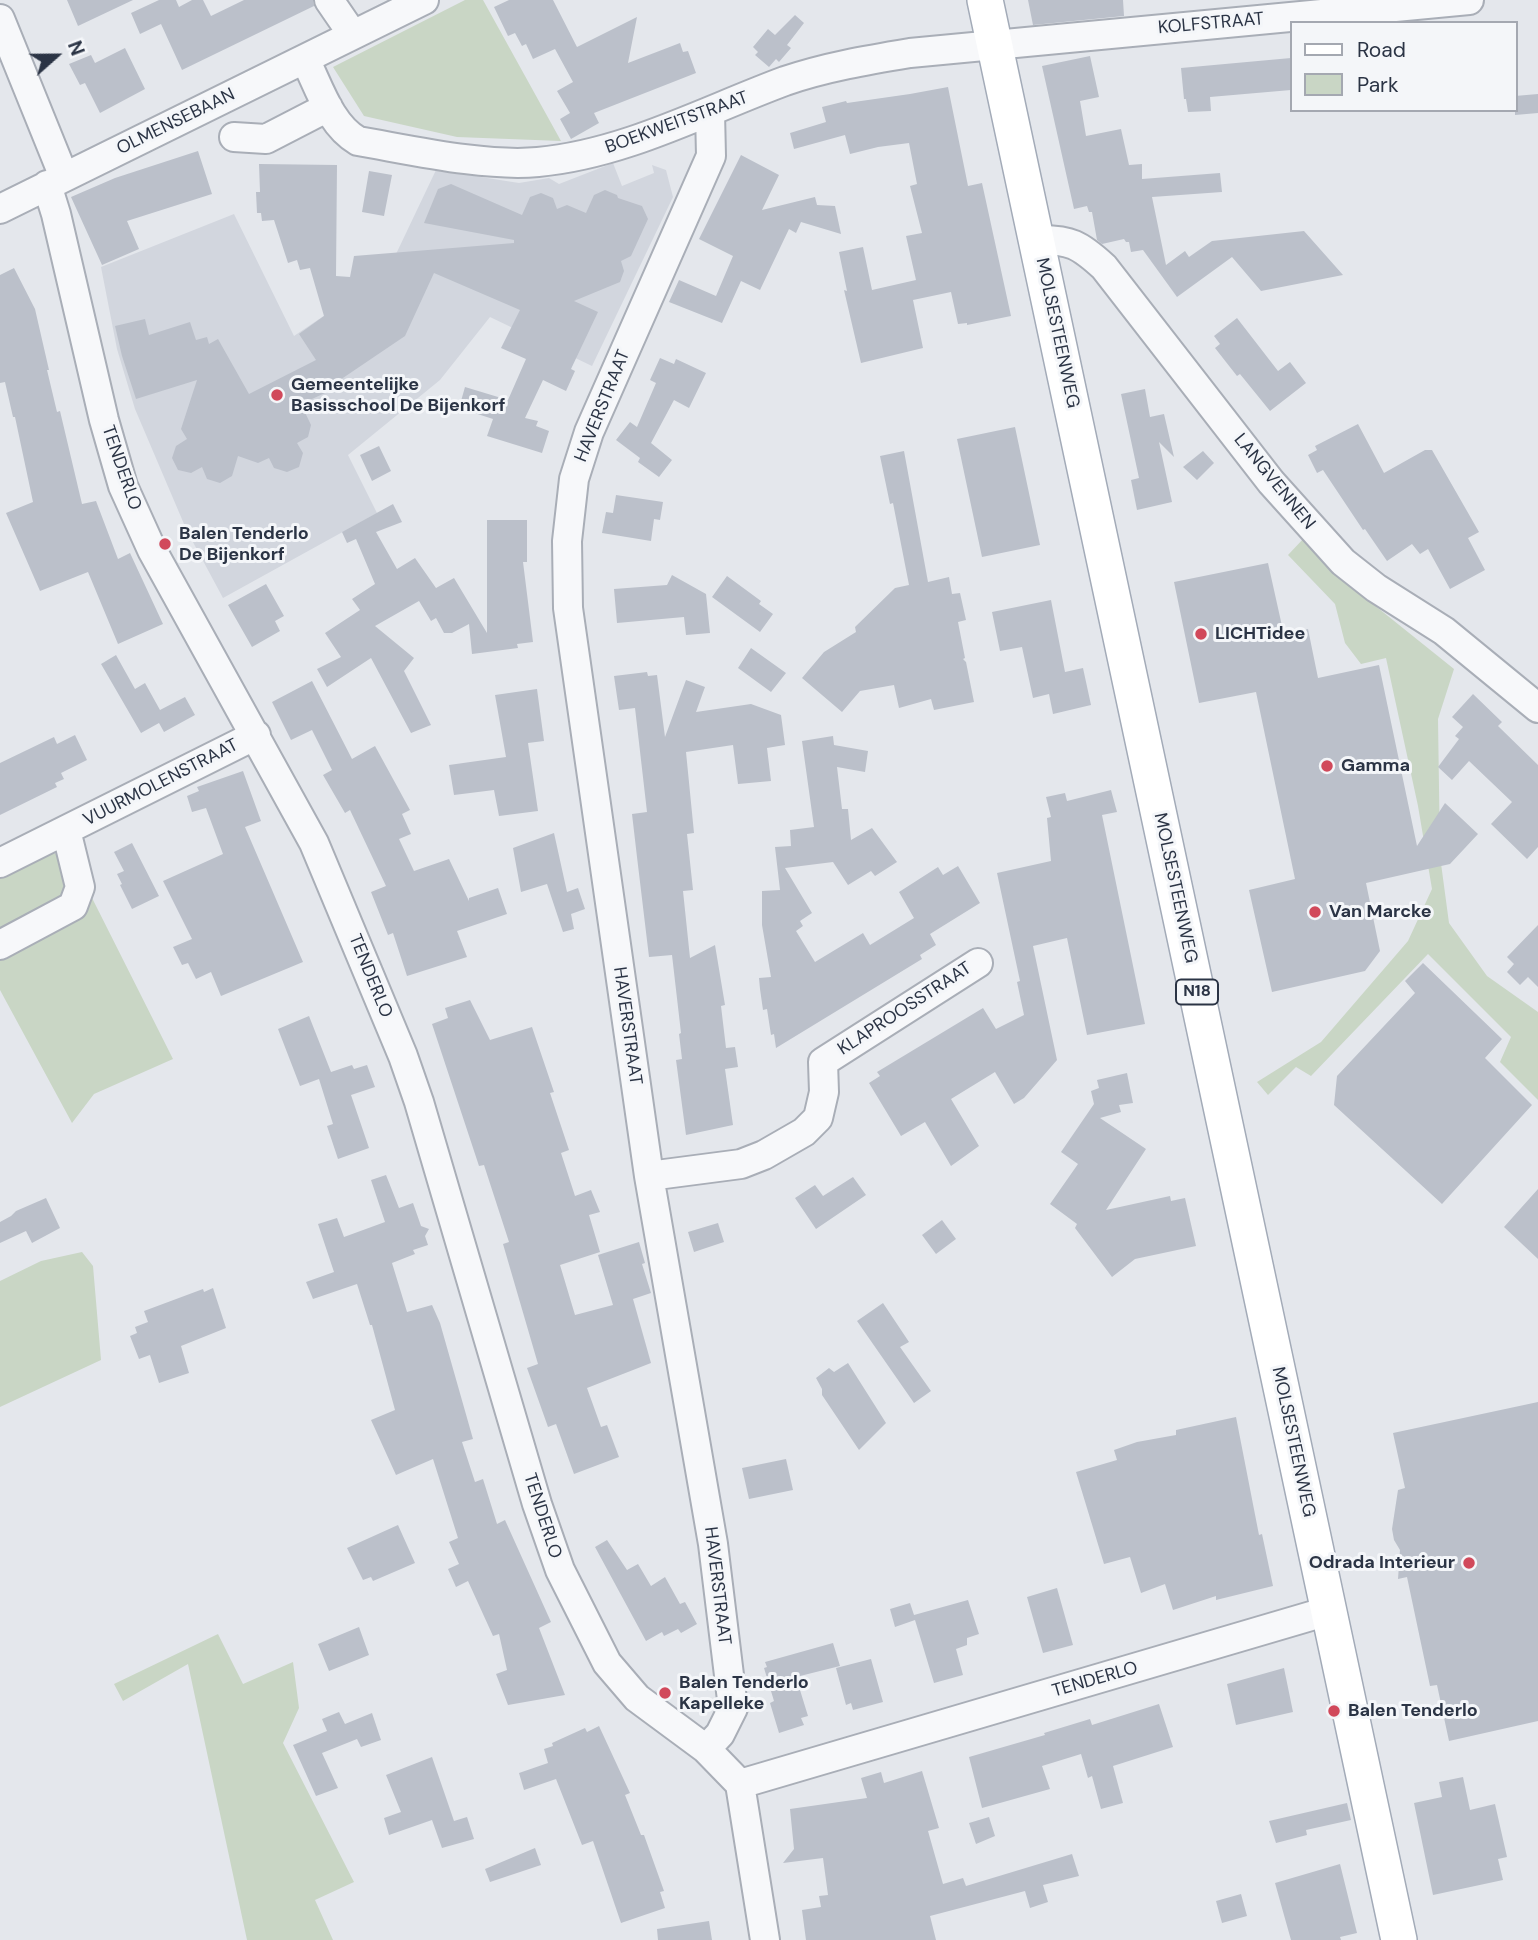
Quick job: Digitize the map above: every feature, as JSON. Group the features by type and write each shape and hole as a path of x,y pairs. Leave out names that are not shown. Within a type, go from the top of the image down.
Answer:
{"main road":[{"name":"MOLSESTEENWEG","path":"985,0 1399,1940"}],"street":[{"path":"329,0 353,35"},
{"name":"OLMENSEBAAN","path":"0,209 424,0"},
{"name":"KOLFSTRAAT","path":"995,44 1469,0"},
{"name":"TENDERLO","path":"0,19 56,181 56,214 104,420 123,486 152,550 314,843 403,1056 419,1102 537,1504 560,1570 607,1663 637,1698 706,1749"},
{"name":"BOEKWEITSTRAAT","path":"305,59 340,126 358,141 497,162 537,163 599,152 710,112 785,81 830,67 910,53 995,44"},
{"path":"234,137 266,139 328,107"},
{"name":"HAVERSTRAAT","path":"706,1749 720,1734 733,1708 713,1544 649,1176 568,608 567,541 574,479 589,432 711,156 710,112"},
{"name":"LANGVENNEN","path":"1037,240 1059,239 1075,243 1104,267 1271,482 1343,562 1376,588 1444,631 1538,708"},
{"name":"VUURMOLENSTRAAT","path":"0,863 256,735"},
{"name":"VUURMOLENSTRAAT","path":"0,944 73,906 79,887 73,850 66,830"},
{"name":"KLAPROOSSTRAAT","path":"649,1176 741,1164 764,1156 804,1132 818,1118 824,1091 823,1062 978,963"},
{"name":"TENDERLO","path":"740,1784 1328,1611"},
{"path":"706,1749 740,1784 765,1940"}],"shaded area":[{"name":"Gemeentelijke Basisschool De Bijenkorf","path":"613,163 622,186 654,173 652,165 666,170 673,197 592,366 490,317 440,380 348,455 377,513 223,598 187,531 135,409 117,349 101,267 234,214 294,336 387,273 436,170 519,183 549,178 559,184"}],"green space":[{"path":"465,0 483,0 561,141 457,137 364,116 333,67"},
{"path":"1304,538 1348,584 1454,669 1438,719 1440,856 1449,923 1487,976 1538,1012 1538,1100 1500,1062 1511,1037 1428,954 1311,1076 1296,1067 1268,1095 1257,1082 1321,1042 1408,941 1432,889 1418,806 1386,658 1361,664 1345,643 1335,604 1288,555"},
{"path":"51,851 59,856 66,895 0,934 0,876"},
{"path":"89,892 173,1059 94,1094 72,1123 0,990 0,956"},
{"path":"82,1252 93,1266 101,1360 0,1407 0,1281 41,1261"},
{"path":"218,1634 243,1684 293,1662 299,1708 283,1743 354,1882 315,1900 333,1940 247,1940 188,1664 123,1701 114,1684"}],"building":[{"path":"67,0 133,0 78,26"},
{"path":"159,0 176,0 179,7 192,0 203,0 211,16 244,0 313,0 314,6 182,70 161,24 140,34 131,13"},
{"path":"509,0 553,0 577,47 637,17 628,63 680,43 683,52 688,51 696,73 594,113 599,123 571,139 560,119 570,113 557,91 573,82 555,49 533,59 526,44 522,46 515,33 508,36 494,7"},
{"path":"1028,0 1123,0 1124,16 1033,25"},
{"path":"795,15 804,23 787,45 791,48 779,62 776,59 769,67 755,55 758,52 753,47 768,29 775,35"},
{"path":"125,48 145,89 100,113 85,83 80,85 69,64 91,55 95,63"},
{"path":"1090,56 1099,97 1080,101 1086,136 1121,129 1129,165 1142,164 1142,179 1220,173 1222,192 1152,197 1166,265 1185,251 1189,257 1212,241 1304,231 1343,275 1261,291 1232,257 1177,297 1143,250 1131,252 1129,242 1124,239 1102,244 1097,240 1092,212 1089,212 1087,206 1074,209 1042,66"},
{"path":"1290,58 1290,90 1210,97 1211,111 1188,112 1181,68"},
{"path":"948,87 968,186 982,183 1011,316 967,325 958,324 951,292 913,300 923,348 861,363 844,290 847,291 839,252 863,247 872,290 916,280 906,236 922,233 910,186 917,184 909,143 850,154 845,135 794,149 790,133 826,122 822,107 846,101 847,103"},
{"path":"1538,94 1538,113 1515,115 1517,96"},
{"path":"198,151 212,194 127,221 139,249 102,265 71,197 115,178"},
{"path":"741,155 779,175 762,210 815,197 817,205 835,206 841,234 801,222 796,233 789,229 760,290 741,281 722,323 669,302 679,280 716,296 733,256 699,239"},
{"path":"259,164 337,165 336,276 350,277 354,256 514,243 514,240 424,223 438,189 451,184 522,215 530,197 541,193 553,198 557,209 567,205 586,213 594,195 605,190 618,198 642,206 648,219 631,256 621,261 624,271 620,282 574,301 598,312 571,369 575,371 566,391 543,380 525,418 538,421 536,426 549,431 542,453 487,436 493,419 459,408 465,387 508,400 526,359 501,348 520,310 434,273 405,336 334,384 336,388 301,404 311,425 308,437 297,443 303,453 299,467 287,472 274,468 269,458 258,463 238,456 232,476 220,483 207,479 202,467 191,473 178,470 172,458 176,446 187,439 181,429 197,380 136,399 115,326 145,319 149,335 190,322 196,340 207,337 209,344 218,339 249,394 316,360 299,334 324,316 310,268 300,270 297,260 288,263 274,220 262,221 261,213 257,213 256,192 260,192"},
{"path":"369,171 392,175 384,216 362,212"},
{"path":"14,268 35,309 57,412 60,411 82,504 96,501 118,559 130,553 163,624 118,644 88,572 40,591 6,513 33,502 15,417 5,382 0,383 0,275"},
{"path":"1237,318 1278,371 1290,362 1306,383 1270,411 1215,348 1220,344 1214,336"},
{"path":"660,358 674,364 676,359 706,373 689,408 674,400 651,443 672,460 659,477 638,462 640,458 616,440 630,422 637,427 656,383 650,380"},
{"path":"1145,389 1150,417 1164,414 1174,457 1159,442 1172,502 1137,510 1131,480 1139,478 1121,394"},
{"path":"1358,424 1384,473 1425,450 1432,450 1479,532 1468,538 1485,570 1450,589 1428,549 1420,554 1412,544 1387,561 1323,470 1317,473 1308,455 1317,450 1315,446"},
{"path":"1015,427 1040,545 982,557 957,439"},
{"path":"379,446 391,471 372,481 360,455"},
{"path":"904,451 928,582 949,577 952,594 960,593 966,620 958,622 965,658 963,659 966,662 974,702 934,710 931,699 899,708 894,685 860,691 842,712 802,678 824,652 856,632 855,627 895,588 909,585 893,503 890,504 880,456"},
{"path":"1203,451 1214,463 1197,480 1183,467"},
{"path":"616,495 663,502 660,520 654,519 651,541 602,533 606,512 613,513"},
{"path":"393,504 402,522 376,532 397,569 415,558 436,588 454,578 487,633 487,520 527,520 527,562 523,562 533,642 517,644 518,648 472,654 469,624 452,633 444,633 436,618 431,621 419,601 375,626 414,658 404,671 431,725 411,733 371,658 327,687 317,669 341,657 325,633 360,610 352,599 375,584 356,539 347,543 342,532"},
{"path":"1268,563 1284,635 1308,629 1318,678 1379,665 1417,846 1445,803 1478,834 1450,864 1366,883 1380,951 1365,971 1272,992 1249,890 1295,879 1256,692 1199,703 1174,582"},
{"path":"672,575 706,594 710,633 686,635 684,617 617,623 614,589 667,585"},
{"path":"727,576 761,601 759,604 773,614 760,632 712,597"},
{"path":"266,584 284,616 275,621 280,631 252,647 228,605"},
{"path":"1051,600 1065,672 1083,668 1091,705 1053,714 1049,694 1033,698 1022,647 1000,651 992,612"},
{"path":"751,648 786,673 771,692 738,668"},
{"path":"116,655 135,689 145,683 160,710 185,697 195,715 164,732 159,723 141,733 101,664"},
{"path":"647,672 648,676 657,675 665,737 686,680 705,687 696,712 751,704 781,715 785,745 767,748 771,781 738,784 733,745 686,752 694,833 687,834 693,890 683,891 690,958 715,945 725,1005 721,1006 726,1048 735,1047 738,1067 725,1069 733,1125 686,1135 676,1060 682,1059 672,955 649,957 637,857 632,814 647,812 635,708 619,710 614,676"},
{"path":"312,681 352,759 375,746 410,810 402,814 411,834 399,839 414,871 449,859 469,901 469,898 498,888 507,914 457,931 467,957 407,976 393,933 388,935 371,892 386,886 350,810 345,813 323,775 332,770 312,730 291,740 272,702"},
{"path":"537,689 544,741 528,743 538,811 499,816 494,790 454,795 449,765 506,757 495,695"},
{"path":"1473,694 1502,722 1498,726 1538,765 1538,847 1527,859 1491,824 1512,802 1469,761 1452,780 1438,767 1459,739 1455,736 1463,727 1452,717"},
{"path":"75,735 87,760 61,773 64,779 55,783 57,787 0,815 0,763 54,737 57,744"},
{"path":"833,736 834,745 868,751 865,772 837,767 842,809 848,809 851,840 872,828 897,862 875,876 871,871 848,885 833,862 785,868 812,913 800,921 803,926 796,931 815,962 863,933 870,945 914,918 899,892 938,867 943,875 958,866 980,903 930,934 936,945 920,955 922,959 776,1048 767,1009 763,1010 759,978 771,977 762,925 762,891 780,890 775,847 791,846 790,830 814,827 802,741"},
{"path":"243,771 261,821 245,827 303,962 221,996 211,972 196,979 188,963 182,965 173,947 192,939 163,881 223,854 206,808 192,812 187,796 199,791 197,787"},
{"path":"1111,790 1117,812 1102,815 1145,1024 1087,1035 1067,938 1033,946 1057,1060 1024,1098 1014,1104 995,1072 951,1099 979,1146 951,1166 925,1122 901,1136 869,1083 880,1076 877,1072 983,1008 996,1029 1024,1015 1017,982 1020,981 997,873 1051,861 1047,818 1051,817 1046,797 1065,793 1067,801"},
{"path":"554,833 567,892 578,888 585,909 571,914 574,929 563,932 547,884 521,892 513,848"},
{"path":"132,843 159,896 132,909 120,885 122,884 117,874 124,871 114,852"},
{"path":"1538,925 1538,987 1528,977 1520,985 1507,972 1514,964 1507,957"},
{"path":"1423,963 1502,1039 1485,1058 1532,1105 1442,1204 1334,1105 1337,1076 1415,993 1405,981"},
{"path":"470,1000 490,1040 532,1027 554,1092 550,1093 569,1150 561,1153 575,1196 591,1190 600,1212 589,1215 600,1252 560,1265 575,1315 613,1305 598,1255 639,1242 645,1263 642,1264 651,1293 633,1299 651,1363 587,1388 601,1427 607,1425 619,1457 574,1474 556,1424 548,1427 527,1368 538,1364 503,1244 509,1242 484,1165 479,1166 432,1024 448,1018 445,1008"},
{"path":"309,1016 331,1072 352,1065 354,1069 367,1065 375,1087 351,1095 369,1148 338,1159 327,1126 333,1124 319,1079 300,1086 278,1029"},
{"path":"1127,1073 1133,1103 1119,1105 1121,1112 1100,1118 1146,1149 1106,1210 1170,1196 1171,1201 1185,1198 1196,1246 1135,1259 1112,1277 1075,1228 1077,1224 1050,1204 1078,1164 1061,1152 1094,1104 1091,1091 1099,1088 1097,1080"},
{"path":"386,1175 399,1208 413,1203 421,1226 429,1229 425,1236 428,1245 413,1250 415,1254 392,1263 407,1312 432,1305 440,1323 473,1439 462,1442 475,1482 483,1479 497,1524 505,1520 551,1622 539,1628 565,1695 508,1705 496,1674 507,1670 499,1634 493,1636 468,1581 456,1587 448,1569 459,1564 449,1542 458,1538 433,1459 396,1475 371,1420 395,1410 372,1325 357,1284 313,1299 306,1282 334,1272 318,1224 337,1218 344,1237 385,1222 371,1180"},
{"path":"853,1177 866,1195 816,1229 795,1198 815,1185 823,1196"},
{"path":"1538,1189 1538,1259 1504,1227"},
{"path":"46,1198 60,1228 32,1243 26,1231 0,1243 0,1222 16,1211"},
{"path":"942,1220 956,1239 936,1254 922,1235"},
{"path":"718,1223 724,1242 694,1252 688,1232"},
{"path":"213,1288 226,1328 181,1346 189,1373 159,1383 150,1355 139,1359 130,1336 137,1333 135,1327 148,1322 144,1311 203,1289 204,1292"},
{"path":"883,1303 909,1342 900,1347 931,1391 914,1403 857,1321"},
{"path":"848,1363 886,1423 859,1450 822,1395 816,1378 829,1368 834,1372"},
{"name":"Odrada Interieur","path":"1538,1402 1538,1721 1449,1741 1437,1685 1430,1686 1407,1577 1398,1579 1400,1550 1392,1529 1398,1490 1405,1488 1393,1433"},
{"path":"1236,1417 1259,1535 1262,1534 1273,1586 1216,1600 1216,1596 1173,1610 1165,1584 1141,1593 1130,1557 1104,1564 1076,1472 1117,1460 1114,1450 1137,1442 1176,1435 1176,1430"},
{"path":"786,1459 793,1490 749,1499 742,1468"},
{"path":"398,1525 415,1563 373,1581 371,1577 363,1580 347,1548"},
{"path":"607,1540 627,1570 638,1564 651,1586 665,1577 680,1604 685,1602 697,1624 681,1633 678,1629 664,1636 662,1632 646,1641 595,1547"},
{"path":"1057,1588 1073,1645 1043,1653 1027,1597"},
{"path":"968,1600 979,1634 967,1638 967,1645 956,1649 963,1675 934,1683 915,1620 895,1627 890,1609 910,1603 914,1615"},
{"path":"359,1627 369,1655 329,1671 318,1644"},
{"path":"833,1643 840,1666 796,1677 808,1716 801,1718 804,1725 779,1733 770,1703 774,1701 764,1668 767,1667 765,1662"},
{"path":"871,1659 883,1702 853,1710 851,1703 846,1705 836,1668"},
{"path":"1284,1668 1293,1712 1236,1725 1227,1684"},
{"path":"1159,1704 1173,1747 1113,1766 1123,1803 1101,1809 1092,1776 1088,1778 1081,1754 1042,1766 1050,1789 982,1808 969,1757 1090,1719 1092,1725"},
{"path":"339,1712 345,1724 372,1713 381,1740 361,1747 357,1739 322,1753 338,1788 316,1796 293,1745 327,1731 322,1719"},
{"path":"599,1726 630,1793 625,1795 641,1835 644,1835 664,1891 660,1892 665,1908 621,1923 593,1841 582,1845 556,1779 524,1790 519,1773 548,1763 544,1749 553,1746 552,1743 585,1728 587,1732"},
{"path":"432,1757 454,1821 467,1817 474,1839 442,1848 432,1820 389,1835 384,1818 401,1812 386,1775"},
{"path":"922,1771 939,1828 928,1831 943,1884 963,1878 966,1886 1072,1854 1079,1876 1043,1885 1048,1902 1030,1908 1025,1891 930,1916 936,1940 806,1940 802,1910 821,1907 819,1896 828,1895 823,1858 783,1863 794,1849 790,1809 867,1798 861,1778 881,1772 884,1783"},
{"path":"1463,1777 1470,1810 1495,1804 1507,1857 1498,1859 1503,1880 1433,1895 1414,1803 1442,1797 1439,1782"},
{"path":"1347,1803 1351,1820 1306,1830 1307,1835 1276,1843 1269,1821"},
{"path":"989,1817 995,1836 976,1844 969,1823"},
{"path":"535,1848 541,1865 490,1882 485,1869"},
{"path":"1340,1864 1357,1933 1340,1937 1341,1940 1291,1940 1275,1883"},
{"path":"1241,1894 1247,1916 1222,1923 1216,1901"},
{"path":"709,1921 712,1940 658,1940 657,1929"}],"place":[{"name":"Gemeentelijke Basisschool De Bijenkorf","path":"277,395"},
{"name":"Balen Tenderlo De Bijenkorf","path":"165,544"},
{"name":"LICHTidee","path":"1201,634"},
{"name":"Gamma","path":"1327,766"},
{"name":"Van Marcke","path":"1315,912"},
{"name":"Odrada Interieur","path":"1469,1563"},
{"name":"Balen Tenderlo Kapelleke","path":"665,1693"},
{"name":"Balen Tenderlo","path":"1334,1711"}]}
